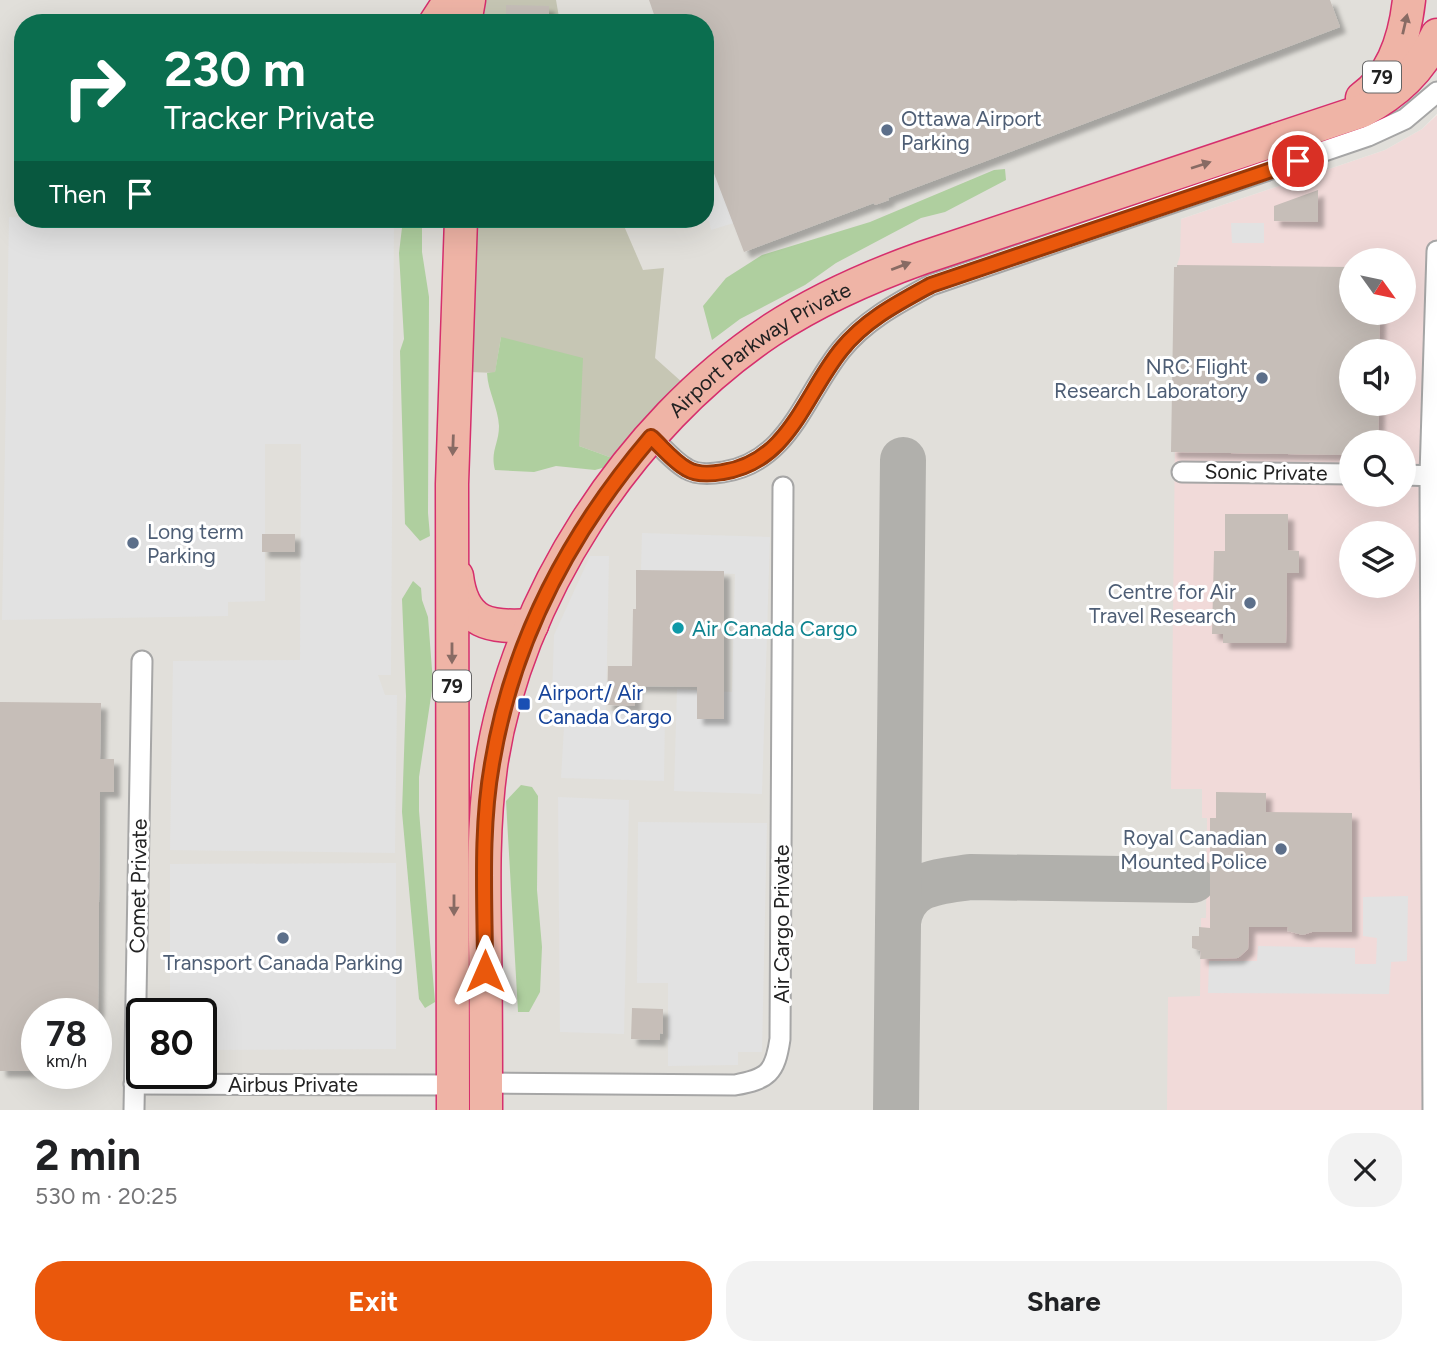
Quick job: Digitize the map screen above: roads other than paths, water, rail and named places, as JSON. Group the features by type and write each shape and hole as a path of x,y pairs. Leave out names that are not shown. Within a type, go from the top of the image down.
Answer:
{"highway":[{"name":"Airport Parkway Private","path":"1317,127 1359,101 1379,81 1392,63 1406,22 1409,0"},
{"name":"Airport Parkway Private","path":"486,1096 484,869 489,785 506,700 532,625 547,593 586,523 627,465 651,437 698,388 739,353 786,320 838,292 922,258 1362,111 1391,94 1407,80 1437,35"},
{"name":"79","path":"439,228 455,377"},
{"name":"79","path":"453,1097 452,536 461,228"},
{"path":"452,536 458,584 471,611 480,621 491,625 532,625"},
{"path":"453,1097 486,1096"}],"street":[{"path":"651,437 687,470 715,474 744,468 771,452 783,440 814,387 842,349 861,329 877,316 931,285 1368,136 1405,119 1437,92"},
{"path":"1433,1110 1436,251"},
{"name":"Sonic Private","path":"1182,472 1339,474"},
{"path":"1416,475 1434,476"},
{"name":"Air Cargo Private","path":"486,1096 736,1085 765,1077 775,1064 780,1040 783,487"},
{"name":"Comet Private","path":"136,998 142,661"},
{"name":"Airbus Private","path":"217,1087 453,1097"},
{"name":"Comet Private","path":"134,1089 134,1110"}],"place":[{"name":"Ottawa Airport Parking","path":"887,130"},
{"name":"NRC Flight Research Laboratory","path":"1262,378"},
{"name":"Long term Parking","path":"133,543"},
{"name":"Centre for Air Travel Research","path":"1250,603"},
{"name":"Air Canada Cargo","path":"678,628"},
{"name":"Airport/ Air Canada Cargo","path":"524,704"},
{"name":"Royal Canadian Mounted Police","path":"1281,849"},
{"name":"Transport Canada Parking","path":"283,938"}]}
